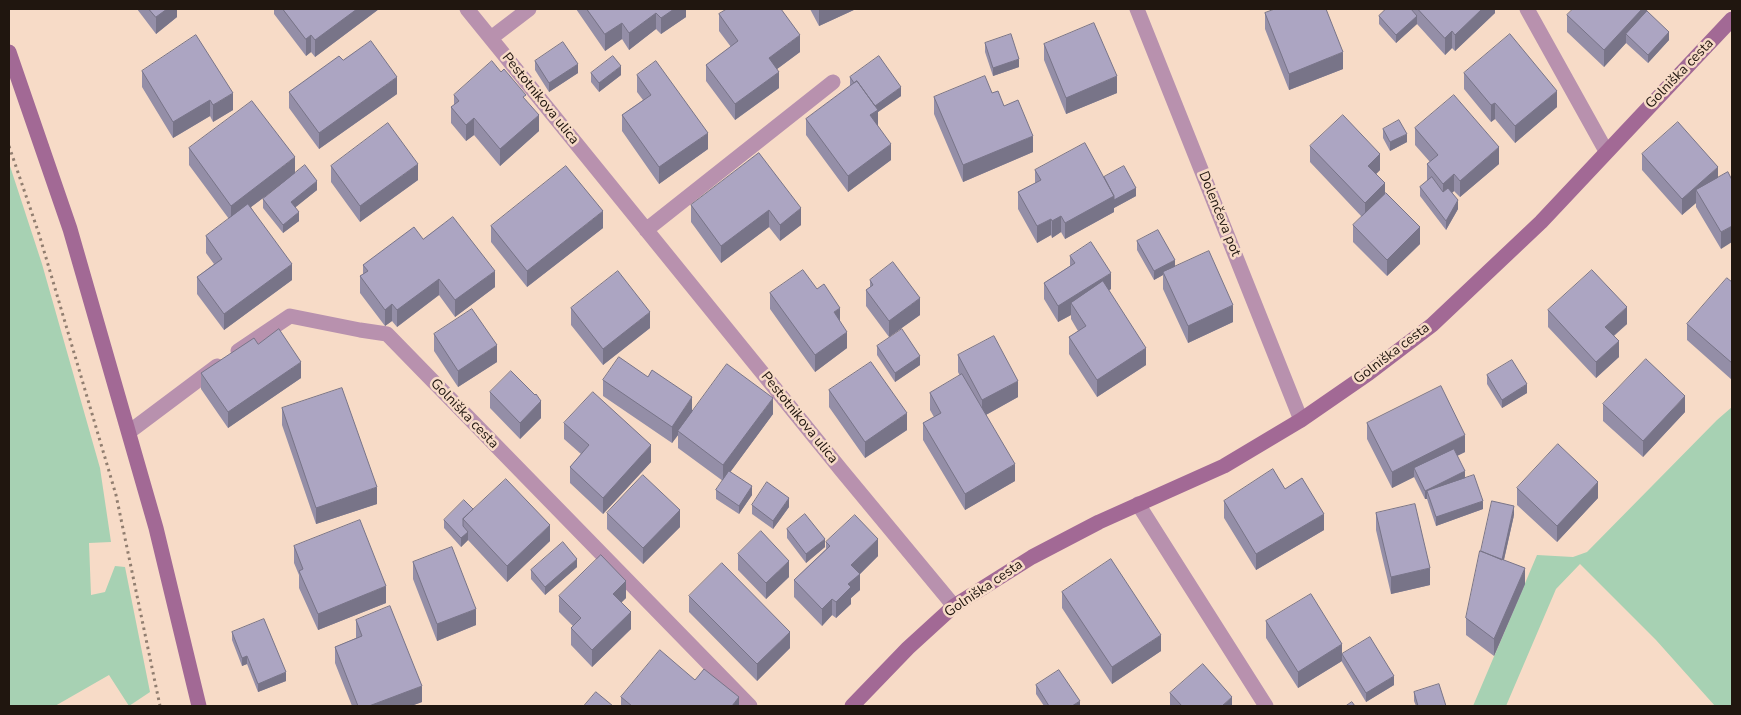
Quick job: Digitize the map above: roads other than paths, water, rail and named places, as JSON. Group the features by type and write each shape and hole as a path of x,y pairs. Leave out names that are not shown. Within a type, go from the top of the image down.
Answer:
{"main road":[{"name":"Golniška cesta","path":"852,706 908,648 954,606 1032,557 1099,522 1224,466 1302,420 1369,373 1432,324 1541,222 1732,19"},
{"path":"9,52 70,229 129,432 156,528 199,706"}],"street":[{"name":"Pestotnikova ulica","path":"467,9 954,606"},
{"path":"491,38 528,9"},
{"name":"Dolenčeva pot","path":"1137,9 1302,420"},
{"path":"1526,9 1606,151"},
{"path":"646,230 833,82"},
{"name":"Golniška cesta","path":"129,432 195,381 290,316 386,334 750,706"},
{"path":"1138,504 1266,706"}]}
